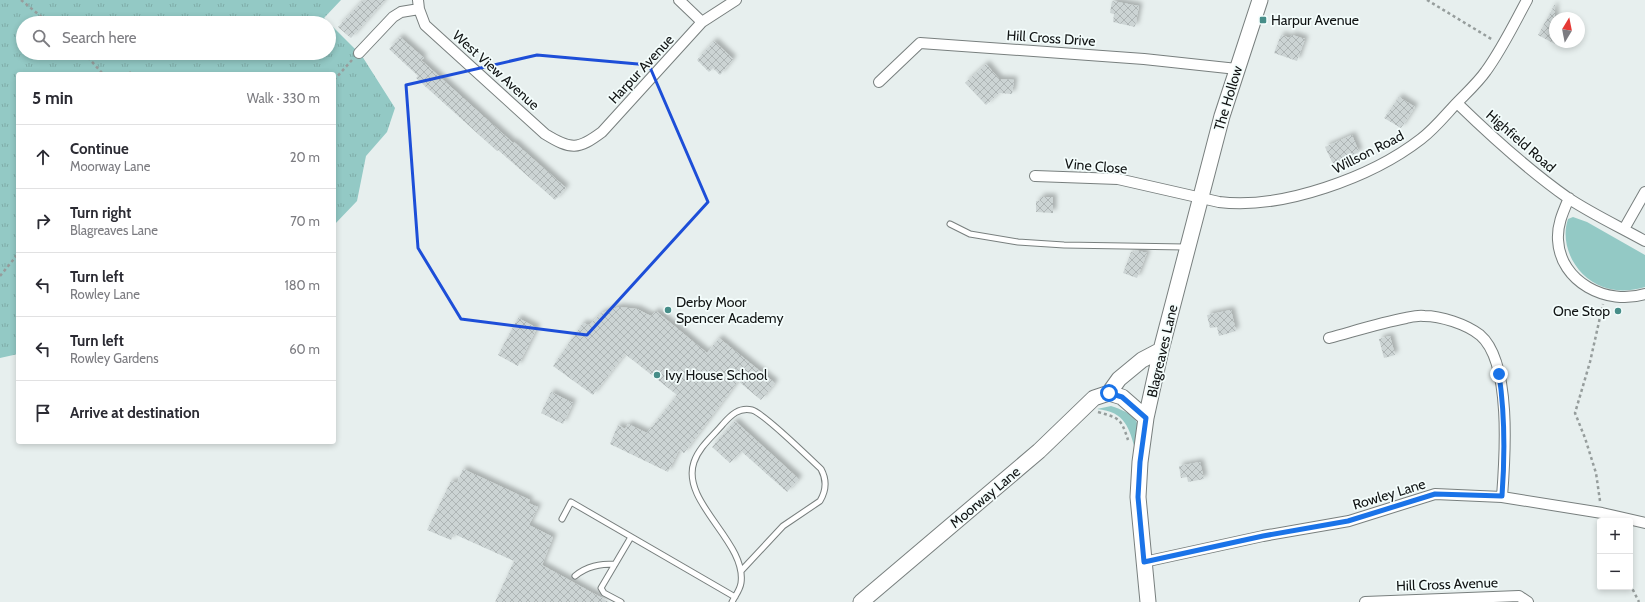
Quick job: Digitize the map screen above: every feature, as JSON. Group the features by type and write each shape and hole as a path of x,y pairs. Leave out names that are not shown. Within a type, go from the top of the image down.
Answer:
{"street":[{"path":"679,0 702,22"},
{"name":"Harpur Avenue","path":"562,145 578,146 589,141 602,132 702,22 736,0"},
{"name":"The Hollow","path":"1201,198 1222,116 1260,0"},
{"name":"Willson Road","path":"1201,198 1235,204 1278,200 1312,193 1370,169 1401,153 1422,139 1457,104 1486,71 1502,46 1527,0"},
{"path":"358,52 393,17 418,4"},
{"name":"West View Avenue","path":"418,4 425,25 545,134 562,145"},
{"name":"Hill Cross Drive","path":"879,82 920,43 1144,59 1237,69"},
{"name":"Highfield Road","path":"1457,104 1509,152 1541,178 1569,198 1645,241"},
{"name":"Vine Close","path":"1035,176 1118,179 1201,198"},
{"path":"1624,229 1645,192"},
{"name":"Blagreaves Lane","path":"1148,602 1138,497 1140,462 1146,418 1161,350 1201,198"},
{"path":"1569,198 1560,223 1558,240 1565,262 1578,280 1590,289 1618,298 1635,297 1645,294"},
{"path":"1329,338 1391,321 1423,316 1456,321 1480,335 1490,348 1499,374 1505,431 1502,496"},
{"name":"Moorway Lane","path":"861,602 1039,451 1094,398 1109,393 1119,379 1142,360 1161,350"},
{"path":"1109,393 1122,397 1146,418"},
{"name":"Rowley Lane","path":"1144,562 1263,536 1348,521 1435,494 1502,496 1602,513 1645,523"},
{"name":"Hill Cross Avenue","path":"1365,602 1519,596 1528,602"}],"lane":[{"path":"950,224 970,234 1018,242 1064,245 1188,247"},
{"path":"562,519 571,502 733,600 742,582 741,571 732,550 694,487 692,476 693,463 699,451 732,414 745,410 752,410 764,417 821,470 824,475 825,483 823,496 820,501 783,526 741,571"},
{"path":"621,602 604,593 600,588 631,537"},
{"path":"575,576 591,566 615,564"}],"path":[{"path":"21,0 40,16"},
{"path":"1427,0 1502,46"},
{"path":"336,78 358,52"},
{"path":"91,60 101,72"},
{"path":"0,276 16,256"},
{"path":"1602,513 1596,473 1575,413 1590,362 1605,295"},
{"path":"1084,408 1116,418 1123,424 1130,446"},
{"path":"1633,590 1639,602"}],"highlighted area":[{"path":"537,55 649,65 708,202 587,335 461,319 418,248 406,85"}],"green space":[{"path":"0,0 341,0 326,16 16,16 16,60 336,60 336,30 362,56 395,108 387,132 366,156 357,201 336,223 336,72 16,72 16,354 0,358"},
{"path":"1573,217 1587,222 1645,255 1645,287 1629,290 1614,290 1603,287 1585,276 1572,259 1568,250 1566,229 1568,219"},
{"path":"1111,406 1128,413 1137,422 1138,434 1136,452 1125,423 1114,414 1097,409"}],"building":[{"path":"363,0 385,0 351,38 338,27"},
{"path":"1112,1 1139,6 1135,27 1113,22 1114,14 1110,13"},
{"path":"1555,4 1555,12 1551,12"},
{"path":"1549,15 1549,41 1538,35"},
{"path":"1281,35 1290,38 1292,35 1305,39 1297,61 1274,53"},
{"path":"400,37 424,58 421,60 513,143 514,142 566,188 555,200 498,150 497,151 416,78 418,76 389,49"},
{"path":"714,41 733,59 720,75 713,68 709,72 697,60"},
{"path":"986,64 999,79 1014,80 1012,94 999,93 986,105 965,83"},
{"path":"1399,97 1415,107 1401,128 1384,118"},
{"path":"1352,135 1359,152 1333,164 1325,147"},
{"path":"1040,197 1053,197 1053,213 1036,212 1036,201 1040,201"},
{"path":"1135,250 1147,253 1137,278 1123,273 1131,252 1134,253"},
{"name":"Ivy House School","path":"619,307 637,309 651,316 656,311 707,353 719,338 775,383 761,400 738,381 684,453 679,450 668,472 610,444 618,425 625,429 628,424 647,433 677,395 625,354 593,395 553,366 583,323 589,325 602,313"},
{"path":"1231,310 1236,331 1219,336 1217,327 1210,328 1207,315"},
{"path":"518,318 537,328 518,366 498,355"},
{"path":"1390,336 1395,355 1384,358 1379,339"},
{"path":"551,392 573,403 563,424 541,413"},
{"path":"735,421 799,479 787,492 741,451 730,463 712,447"},
{"path":"1200,462 1204,479 1188,482 1187,477 1181,478 1179,466"},
{"path":"463,469 530,500 528,503 538,507 529,525 553,537 542,565 609,602 495,602 514,561 454,534 451,540 427,530 451,481 457,483"}],"place":[{"name":"Harpur Avenue","path":"1263,20"},
{"name":"Derby Moor Spencer Academy","path":"668,310"},
{"name":"One Stop","path":"1618,311"},
{"name":"Ivy House School","path":"657,375"}],"route":[{"path":"1109,393 1122,397 1132,404 1146,418 1140,462 1138,497 1144,562 1263,536 1348,521 1435,494 1502,496 1505,431 1499,374"}]}
